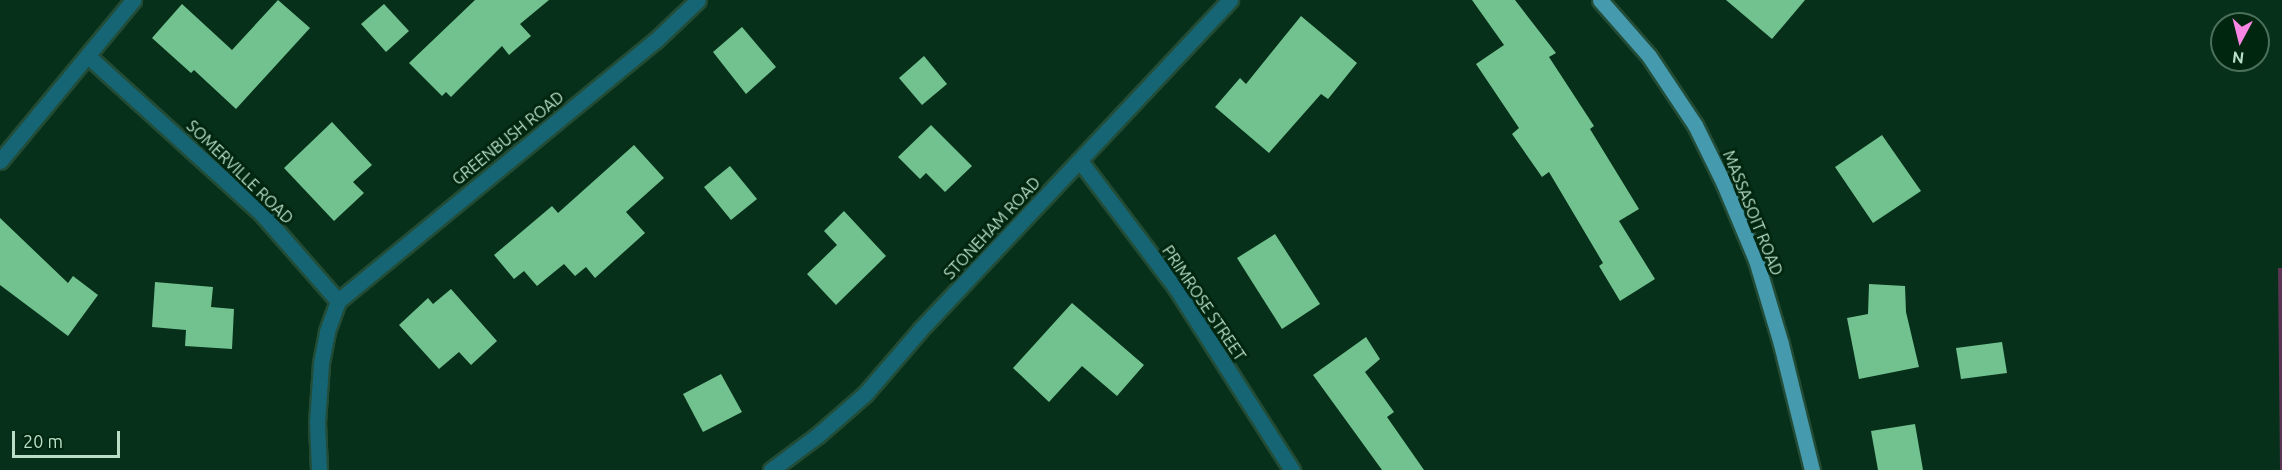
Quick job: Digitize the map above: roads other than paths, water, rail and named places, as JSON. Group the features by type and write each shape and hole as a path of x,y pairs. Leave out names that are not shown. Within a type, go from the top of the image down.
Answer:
{"main road":[{"name":"MASSASOIT ROAD","path":"1600,0 1649,56 1695,125 1724,184 1759,269 1781,344 1812,470"}],"street":[{"path":"0,160 89,57 133,0"},
{"name":"GREENBUSH ROAD","path":"338,301 655,41 698,0"},
{"name":"STONEHAM ROAD","path":"771,470 818,435 864,394 920,330 1230,0"},
{"name":"SOMERVILLE ROAD","path":"89,57 261,213 338,301"},
{"name":"PRIMROSE STREET","path":"1080,161 1176,288 1292,470"},
{"path":"319,470 317,422 321,364 327,332 338,301"}]}
